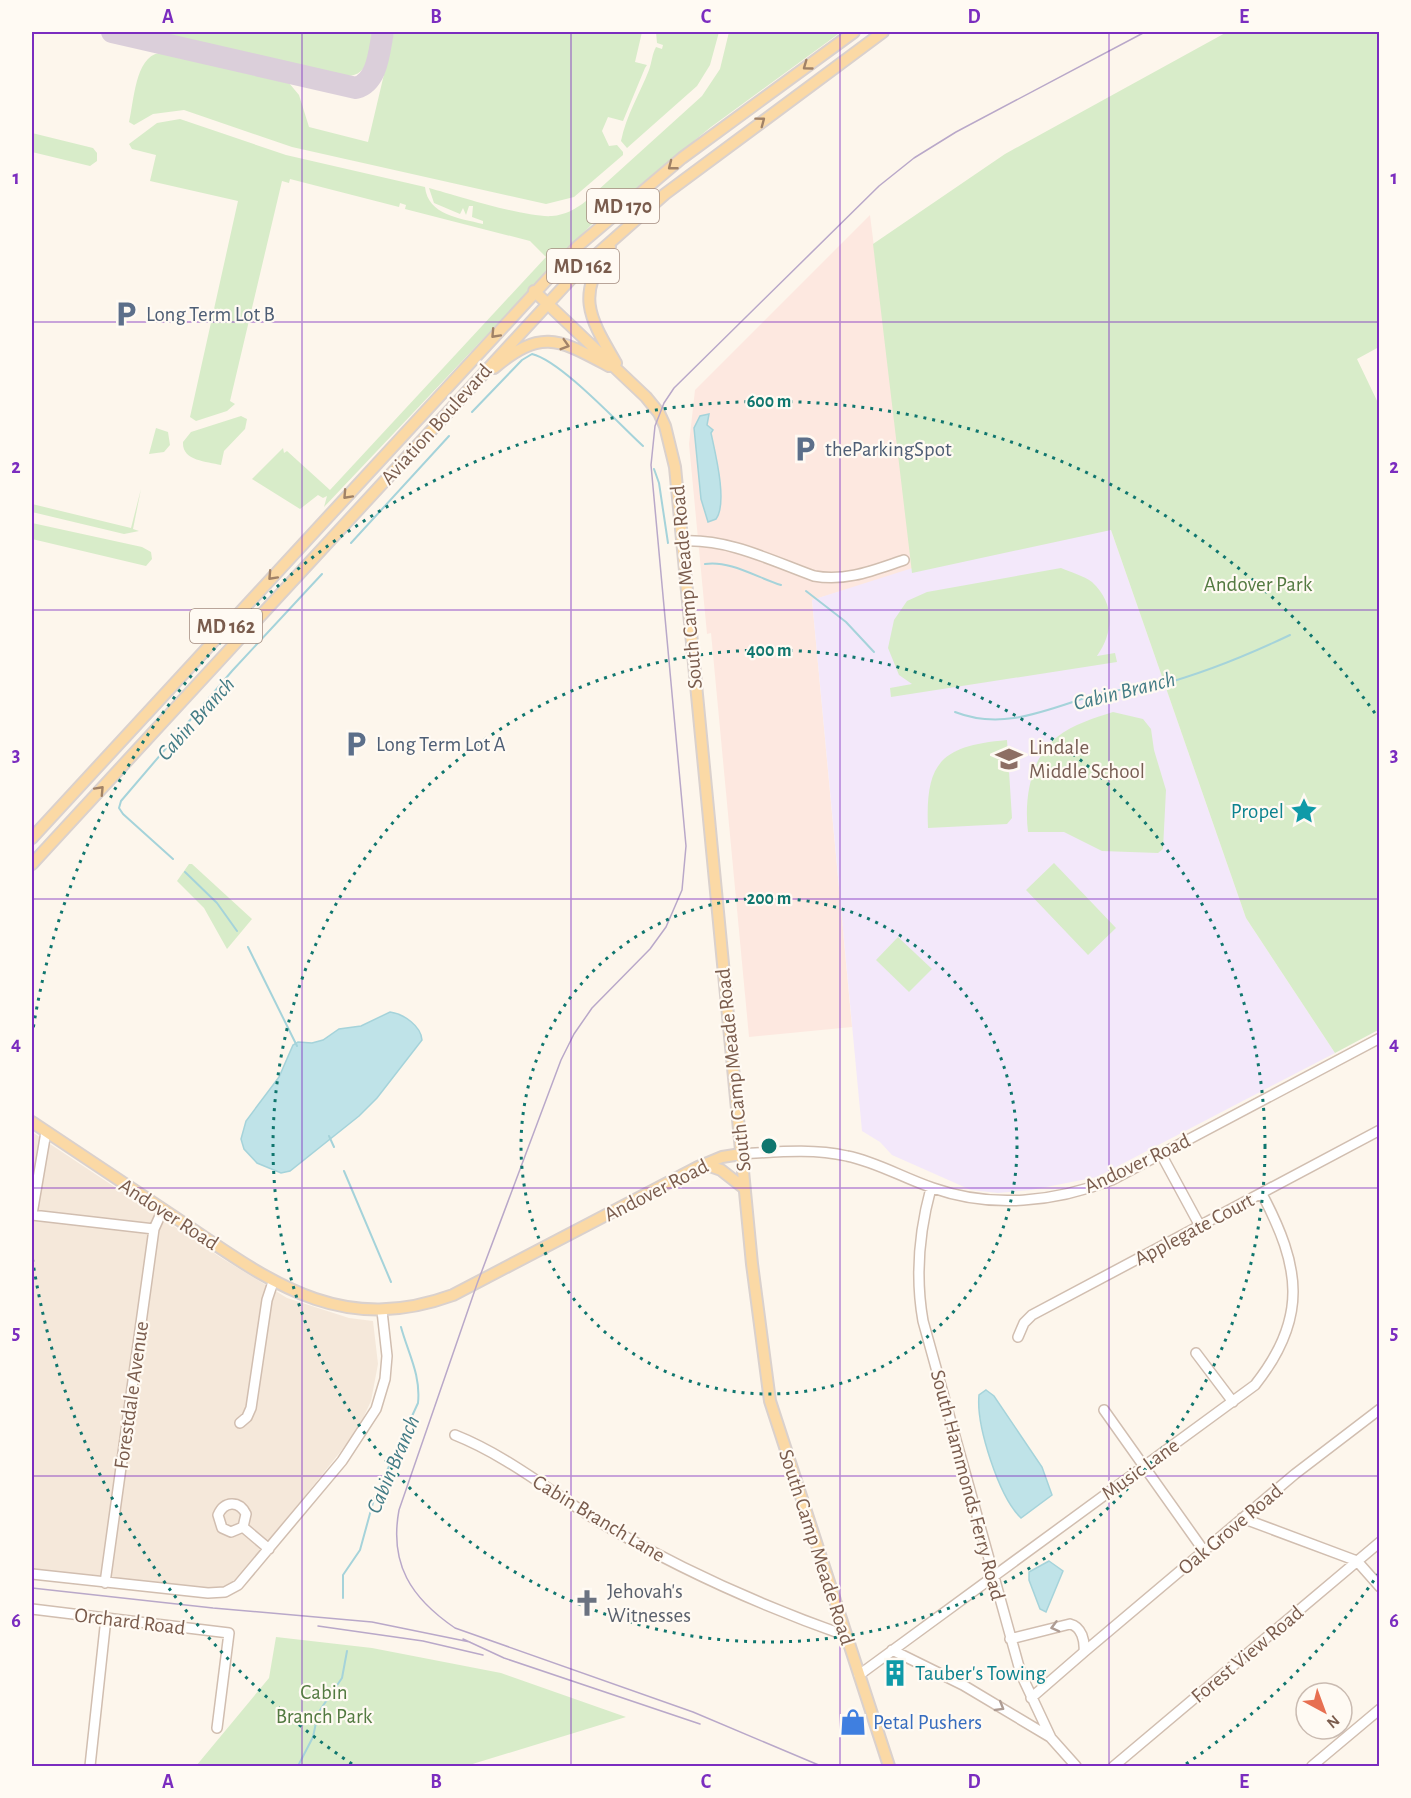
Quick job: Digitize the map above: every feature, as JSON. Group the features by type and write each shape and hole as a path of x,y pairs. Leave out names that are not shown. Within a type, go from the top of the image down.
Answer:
{"main road":[{"name":"Aviation Boulevard","path":"32,838 534,291 578,246 641,190 718,130 854,32"},
{"name":"Aviation Boulevard","path":"32,864 547,302 620,231 714,156 883,32"},
{"name":"MD 170","path":"620,231 594,272 588,303 592,322 622,373"},
{"name":"MD 170","path":"534,291 622,373"},
{"path":"461,396 519,349 542,342 568,345 622,373"},
{"name":"South Camp Meade Road","path":"622,373 656,408 665,426 675,467 744,1188 770,1401 889,1767"},
{"path":"78,788 80,811"},
{"name":"Andover Road","path":"32,1122 273,1282 319,1301 382,1311 425,1305 471,1288 704,1164 741,1154"},
{"path":"704,1164 721,1170 744,1188"}],"street":[{"path":"682,541 705,540 728,544 828,579 854,576 904,560"},
{"name":"Andover Road","path":"741,1154 794,1151 847,1156 887,1168 931,1188 983,1199 1043,1199 1090,1188 1161,1154 1380,1038"},
{"name":"Applegate Court","path":"1018,1337 1024,1323 1032,1314 1380,1130"},
{"path":"46,1132 32,1214 154,1229"},
{"path":"1161,1154 1200,1226"},
{"name":"South Hammonds Ferry Road","path":"931,1188 919,1248 920,1300 1010,1639 1032,1702 1051,1738 1076,1767"},
{"name":"Music Lane","path":"859,1676 993,1575 1255,1385 1268,1368 1281,1344 1292,1305 1291,1259 1283,1232 1262,1194"},
{"name":"Forestdale Avenue","path":"105,1583 154,1229 163,1209"},
{"path":"240,1423 247,1417 251,1408 267,1299 273,1282"},
{"path":"32,1574 208,1593 225,1592 238,1585 342,1461 376,1409 385,1379 387,1356 382,1311"},
{"path":"1196,1353 1233,1402"},
{"name":"Oak Grove Road","path":"1019,1719 1032,1702 1084,1652 1242,1518 1380,1409"},
{"path":"1104,1410 1204,1551"},
{"name":"Cabin Branch Lane","path":"455,1435 479,1444 602,1523 685,1569 777,1611 847,1636"},
{"path":"1242,1518 1357,1560 1380,1587"},
{"path":"243,1527 269,1549"},
{"name":"Forest View Road","path":"1114,1767 1380,1542"},
{"name":"Orchard Road","path":"32,1609 229,1633 217,1728"},
{"path":"90,1767 106,1618"},
{"path":"1010,1639 1070,1624 1075,1625 1085,1640 1084,1652"},
{"path":"892,1650 963,1685 1051,1738"},
{"path":"1312,1767 1380,1709"}],"shaded area":[{"name":"theParkingSpot","path":"870,215 914,569 812,600 852,1027 749,1037 711,633 707,634 689,444 695,390"},
{"name":"Lindale Middle School","path":"1103,507 1246,918 1335,1053 1097,1177 1031,1190 998,1193 971,1190 892,1155 880,1142 862,1131 812,600"},
{"path":"32,1132 220,1257 287,1298 349,1318 373,1321 378,1364 371,1401 357,1431 236,1582 222,1588 198,1589 32,1569"}],"green space":[{"path":"157,32 374,32 365,67 355,75 347,76"},
{"path":"394,32 642,32 635,62 647,65 623,121 608,117 602,131 609,146 617,145 623,155 574,197 546,204 292,147 184,110 153,114 134,125 129,122 140,71 151,56 159,53 289,83 299,95 309,127 368,142"},
{"path":"656,32 719,32 710,65 697,86 627,148 621,141 626,123 649,70 656,47 662,49 663,45 657,43"},
{"path":"729,32 841,32 711,127 591,225 324,507 327,496 323,498 318,495 300,509 252,479 283,448 284,453 287,451 330,490 546,257 530,241 405,209 406,205 400,203 399,207 290,179 289,183 282,181 230,401 235,404 227,411 196,421 190,417 238,201 150,181 156,155 132,149 129,144 157,123 180,119 286,155 425,187 427,196 438,209 455,217 483,224 483,221 472,217 473,206 469,206 466,215 463,208 460,214 434,203 429,188 526,214 552,216 570,211 586,201 702,96 720,69"},
{"name":"Andover Park","path":"1227,32 1379,32 1379,347 1357,359 1380,407 1380,1029 1335,1053 1246,918 1111,530 912,573 873,244 1005,154"},
{"path":"32,133 93,148 97,153 97,161 90,166 32,152"},
{"path":"241,416 247,419 245,429 224,451 221,465 196,459 186,453 183,442 191,432"},
{"path":"156,428 168,432 170,445 164,452 149,454"},
{"path":"141,489 133,529 139,531 124,534 32,512 32,504 131,528"},
{"path":"32,523 142,547 151,552 152,559 146,566 32,539"},
{"path":"1061,568 1092,582 1100,590 1110,618 1107,637 1097,656 1115,653 1117,662 891,697 890,688 912,684 899,675 888,648 894,620 907,601 927,592"},
{"path":"1113,712 1143,719 1151,729 1154,750 1166,790 1163,849 1158,853 1102,851 1064,832 1028,832 1027,807 1031,780 1048,746 1070,728"},
{"path":"1007,740 1012,818 1007,824 928,828 930,787 942,761 967,747"},
{"path":"1054,863 1116,928 1088,955 1026,890"},
{"path":"189,864 192,864 252,919 227,949 204,908 177,881"},
{"path":"898,937 932,969 909,992 876,960"},
{"name":"Cabin Branch Park","path":"276,1637 372,1648 501,1673 626,1717 466,1766 196,1766 269,1678"}],"water":[{"path":"709,414 707,425 713,430 711,433 720,477 721,501 716,519 708,522 701,499 694,428 700,416"},
{"path":"390,1012 411,1021 419,1030 422,1040 377,1098 359,1116 290,1171 281,1173 257,1163 244,1149 241,1139 246,1121 279,1077 293,1045 298,1042 312,1043 323,1040 339,1029 361,1026"},
{"path":"986,1390 994,1396 1042,1467 1052,1495 1021,1518 997,1478 985,1442 979,1395"},
{"path":"1049,1561 1063,1571 1046,1612 1040,1609 1029,1580 1029,1572"}],"waterway":[{"name":"Cabin Branch","path":"472,412 522,360 532,354 544,359 573,380 643,446"},
{"name":"Cabin Branch","path":"351,543 449,436"},
{"name":"Cabin Branch","path":"654,469 659,483 668,543"},
{"name":"Cabin Branch","path":"705,564 714,563 734,567 781,585"},
{"name":"Cabin Branch","path":"173,859 123,814 119,808 121,801 232,671 322,574"},
{"name":"Cabin Branch","path":"806,591 846,622 874,652"},
{"name":"Cabin Branch","path":"955,712 974,718 1011,718 1029,715 1101,693 1149,688 1224,664 1290,635"},
{"name":"Cabin Branch","path":"185,872 217,903 237,931"},
{"name":"Cabin Branch","path":"248,947 297,1046"},
{"name":"Cabin Branch","path":"329,1136 334,1147"},
{"name":"Cabin Branch","path":"344,1171 391,1282"},
{"name":"Cabin Branch","path":"343,1598 343,1575 360,1550 374,1499 418,1403 416,1374 401,1327"},
{"name":"Cabin Branch","path":"298,1766 313,1737 318,1713 342,1678 347,1651"}],"taxiway":[{"path":"112,32 356,88 363,85 373,73 383,32"}],"tram line":[{"path":"821,1766 693,1712 455,1628 426,1604 415,1592 407,1578 397,1547 399,1510 477,1284 561,1060 574,1034 592,1008 650,949 666,927 682,890 686,846 651,465 655,426 664,403 674,388 879,186 914,158 956,132 1145,32"},
{"path":"32,1588 213,1608 372,1622 470,1642"},
{"path":"318,1626 423,1641 483,1655"},
{"path":"463,1639 504,1658 700,1724"}],"place":[{"name":"Long Term Lot B","path":"126,314"},
{"name":"theParkingSpot","path":"805,449"},
{"name":"Long Term Lot A","path":"356,744"},
{"name":"Lindale Middle School","path":"1009,759"},
{"name":"Propel","path":"1304,811"},
{"name":"Jehovah's Witnesses","path":"587,1603"},
{"name":"Tauber's Towing","path":"895,1673"},
{"name":"Petal Pushers","path":"853,1722"}]}
